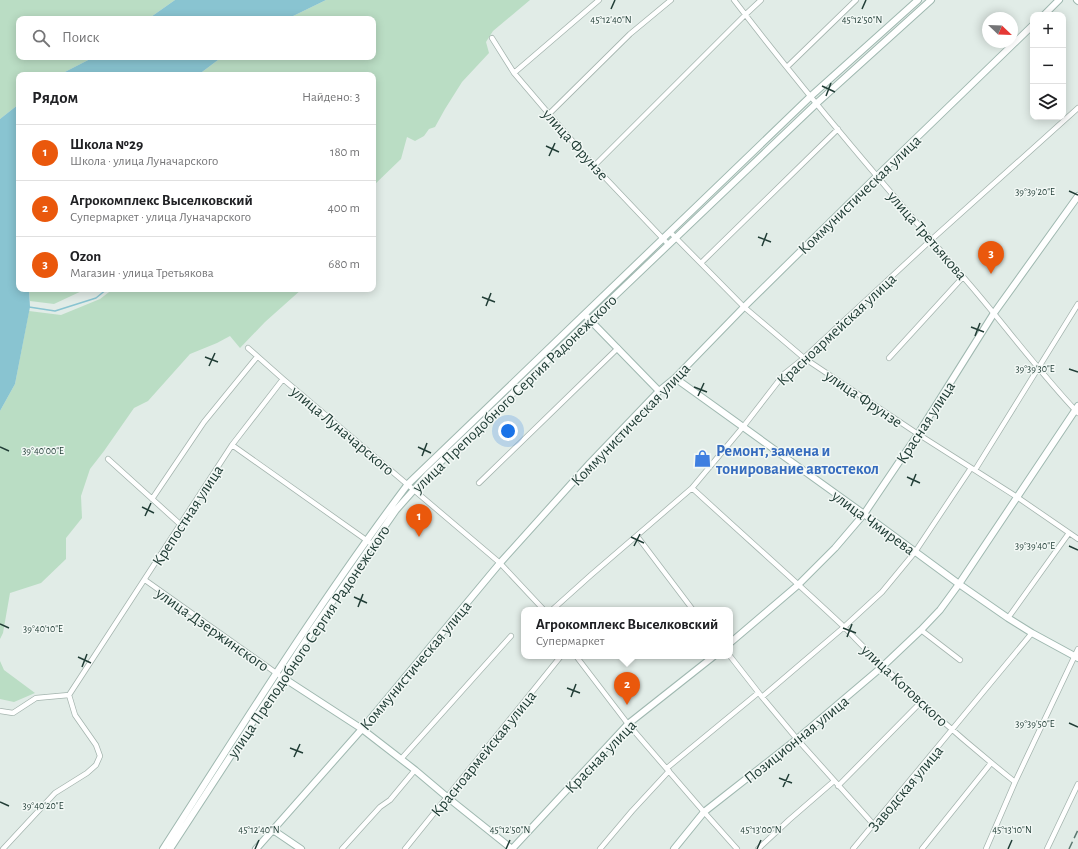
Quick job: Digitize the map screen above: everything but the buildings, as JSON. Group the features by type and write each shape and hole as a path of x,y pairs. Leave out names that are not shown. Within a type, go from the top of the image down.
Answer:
{"street":[{"path":"514,73 599,0"},
{"path":"549,114 630,34 671,0"},
{"name":"улица Третьякова","path":"734,0 816,103 877,176 994,313 1038,368 1077,410"},
{"path":"594,166 761,0"},
{"path":"787,67 856,0"},
{"name":"улица Преподобного Сергия Радонежского","path":"170,849 282,677 372,544 396,510 414,489 670,232 811,96 918,0"},
{"name":"улица Преподобного Сергия Радонежского","path":"163,849 276,673 367,540 408,484 587,317 675,238 816,103 931,0"},
{"path":"1047,12 1059,0"},
{"name":"Коммунистическая улица","path":"256,849 362,729 500,563 590,463 744,306 1030,28"},
{"name":"улица Фрунзе","path":"492,38 514,73 549,114 594,166 668,244"},
{"name":"Красноармейская улица","path":"555,607 591,574 692,488 743,427 784,374 804,358 931,240 1078,108"},
{"path":"701,263 838,129"},
{"name":"Красная улица","path":"733,640 798,585 835,548 864,514 918,434 994,313 1078,196"},
{"name":"улица Фрунзе","path":"670,232 744,306 804,358 918,434 1017,497 1078,539"},
{"path":"889,358 963,277"},
{"path":"600,849 668,770 844,627 882,592 915,552 973,469 1078,304"},
{"path":"587,317 659,392"},
{"name":"улица Луначарского","path":"248,348 500,563 541,607"},
{"path":"479,483 618,348"},
{"path":"152,498 204,422 257,357"},
{"name":"улица Чмирева","path":"675,378 959,584 1032,633 1076,657"},
{"name":"Крепостная улица","path":"69,695 232,445 283,379"},
{"name":"Позиционная улица","path":"674,849 704,812 797,740 883,666 940,610 1077,410"},
{"path":"232,445 372,544"},
{"path":"108,459 181,525"},
{"name":"улица Котовского","path":"692,488 844,627 921,702 990,763 1015,782"},
{"path":"1008,618 1068,533"},
{"path":"637,536 691,607"},
{"name":"улица Дзержинского","path":"145,580 276,673 362,729 512,849"},
{"path":"921,630 960,660"},
{"name":"Заводская улица","path":"853,849 1032,633"},
{"path":"401,759 511,636"},
{"path":"986,849 1015,782 1076,657 1078,649"},
{"name":"Красноармейская улица","path":"405,849 560,659"},
{"path":"578,659 628,724 737,849"},
{"name":"Красная улица","path":"512,849 628,724 710,659"},
{"path":"732,659 797,740 874,825"},
{"path":"0,711 13,713 36,698 69,695 75,714 96,745 100,756 96,765 87,773 55,793 5,848 0,843"},
{"path":"838,786 921,702"},
{"path":"922,849 990,763"},
{"path":"342,849 380,807 390,800 415,770"},
{"path":"758,849 834,781"},
{"path":"1047,849 1078,784"},
{"path":"273,830 301,849"}],"green space":[{"path":"0,0 175,0 152,16 16,16 16,60 88,60 65,72 16,72 16,106 0,119"},
{"path":"326,0 530,0 493,31 486,42 489,53 462,82 435,127 429,129 424,136 415,141 407,137 401,159 376,183 376,72 202,72 218,60 376,60 376,16 293,16"},
{"path":"29,292 80,292 54,304 30,301"},
{"path":"109,292 299,292 265,322 240,348 230,336 190,354 148,401 134,408 90,469 81,496 82,518 66,538 66,559 41,583 10,593 3,633 0,639 0,411 15,384 29,311 61,315 100,299"},
{"path":"0,661 4,670 35,693 14,702 0,699"}],"water":[{"path":"175,0 326,0 293,16 152,16"},
{"path":"88,60 218,60 202,72 65,72"},
{"path":"16,106 16,292 29,292 30,307 15,384 0,411 0,119"}],"waterway":[{"path":"29,307 55,311 96,298 103,292"}],"railway":[{"path":"1069,849 1078,830"}],"place":[{"name":"Ozon","path":"991,274"},
{"name":"Ремонт, замена и тонирование автостекол","path":"703,459"},
{"name":"Школа №29","path":"419,537"},
{"name":"Агрокомплекс Выселковский","path":"627,705"}]}
